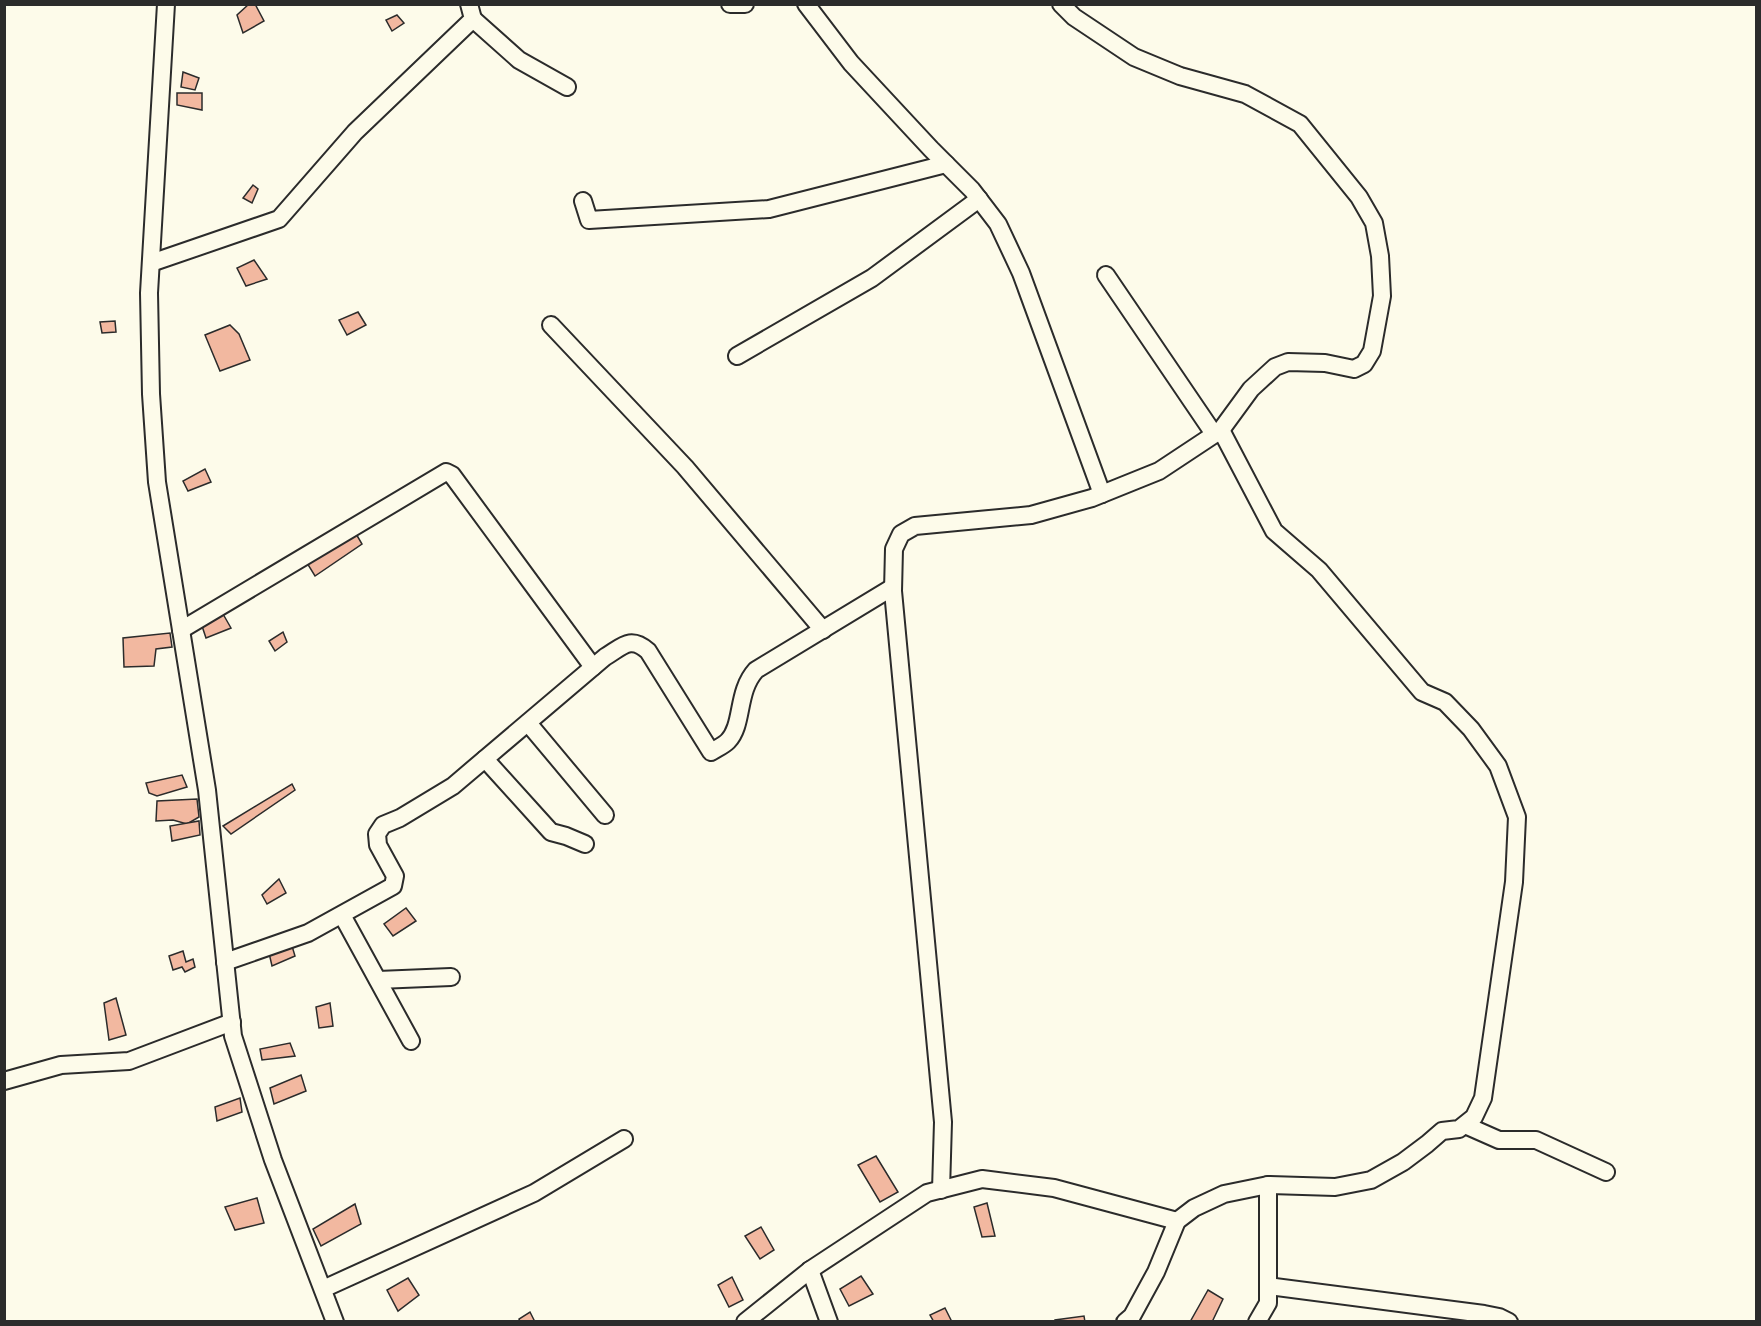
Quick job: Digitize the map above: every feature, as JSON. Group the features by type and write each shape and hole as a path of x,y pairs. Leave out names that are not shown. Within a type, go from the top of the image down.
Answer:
{"street":[{"path":"166,4 149,293 151,394 157,482 207,790 233,1036 273,1160 335,1322"},
{"path":"730,4 745,4"},
{"path":"806,4 851,63 972,189 998,224 1021,273 1102,494"},
{"path":"942,1190 943,1122 893,587 894,549 901,534 915,526 1031,515 1102,494 1159,471 1217,432 1251,389 1275,367 1287,362 1325,363 1354,369 1364,364 1372,351 1382,296 1380,256 1374,223 1359,197 1300,123 1245,94 1180,76 1134,57 1074,17 1061,4"},
{"path":"151,263 279,219 355,132 471,12 519,60 567,87"},
{"path":"583,201 590,220 769,209 946,164"},
{"path":"737,356 872,278 979,199"},
{"path":"1106,275 1217,432 1274,531 1319,570 1422,692 1445,702 1471,729 1498,766 1517,817 1514,882 1483,1098 1474,1117 1459,1129 1442,1131 1403,1162 1371,1180 1335,1187 1268,1185 1224,1194 1194,1208 1177,1221 1156,1272 1132,1316 1125,1322"},
{"path":"551,325 685,467 823,630"},
{"path":"181,630 446,472 452,475 593,667"},
{"path":"225,962 308,933 393,886 395,876 378,845 377,834 383,825 400,818 453,786 605,657 628,643 639,643 648,651 711,752 726,743 733,733 748,679 756,670 893,587"},
{"path":"528,723 605,815"},
{"path":"485,759 551,832 585,844"},
{"path":"342,915 411,1041"},
{"path":"378,980 451,977"},
{"path":"4,1082 61,1065 129,1060 232,1022"},
{"path":"1465,1125 1499,1140 1536,1140 1606,1172"},
{"path":"323,1289 534,1192 624,1139"},
{"path":"745,1322 810,1270 927,1193 982,1179 1053,1188 1177,1221"},
{"path":"1257,1322 1268,1302 1268,1185"},
{"path":"810,1270 829,1322"},
{"path":"1268,1286 1484,1314 1509,1322"}],"building":[{"path":"249,4 255,4 264,21 243,33 237,15"},
{"path":"397,15 404,23 392,31 386,20"},
{"path":"183,72 199,78 195,90 181,87"},
{"path":"177,93 202,93 202,110 177,105"},
{"path":"253,185 258,189 252,203 243,198"},
{"path":"254,260 267,279 246,286 237,268"},
{"path":"358,312 366,325 347,335 339,320"},
{"path":"115,321 116,332 102,333 100,322"},
{"path":"230,325 239,334 250,360 220,371 205,335"},
{"path":"205,469 211,482 188,491 183,481"},
{"path":"355,532 362,544 315,576 307,563"},
{"path":"223,614 231,628 206,638 202,626"},
{"path":"283,632 287,642 275,651 269,641"},
{"path":"170,633 172,647 156,649 154,666 124,667 123,638"},
{"path":"182,775 187,787 157,796 149,793 146,783"},
{"path":"292,784 295,790 231,834 223,826"},
{"path":"197,799 199,817 187,824 173,820 156,821 157,801"},
{"path":"199,821 200,835 172,841 170,826"},
{"path":"279,879 286,893 267,904 262,895"},
{"path":"406,908 416,921 393,936 384,924"},
{"path":"292,946 295,956 272,966 269,953"},
{"path":"183,951 186,962 193,959 195,967 185,972 182,967 173,970 169,956"},
{"path":"116,998 126,1035 109,1040 104,1003"},
{"path":"330,1003 333,1026 319,1028 316,1007"},
{"path":"290,1043 295,1056 262,1060 260,1049"},
{"path":"301,1075 306,1091 274,1104 270,1088"},
{"path":"240,1098 242,1112 217,1121 215,1107"},
{"path":"876,1156 898,1192 880,1202 858,1165"},
{"path":"257,1198 264,1223 235,1230 225,1207"},
{"path":"987,1203 995,1236 982,1237 974,1207"},
{"path":"355,1204 361,1224 321,1246 313,1229"},
{"path":"761,1227 774,1250 760,1259 745,1236"},
{"path":"861,1276 873,1294 849,1306 840,1289"},
{"path":"732,1277 743,1300 729,1307 718,1285"},
{"path":"408,1278 419,1295 398,1311 387,1290"},
{"path":"1208,1290 1223,1299 1212,1322 1190,1322"},
{"path":"945,1308 952,1322 934,1322 930,1315"},
{"path":"530,1312 535,1322 520,1322 519,1319"},
{"path":"1084,1316 1085,1322 1055,1322 1055,1320"}]}
